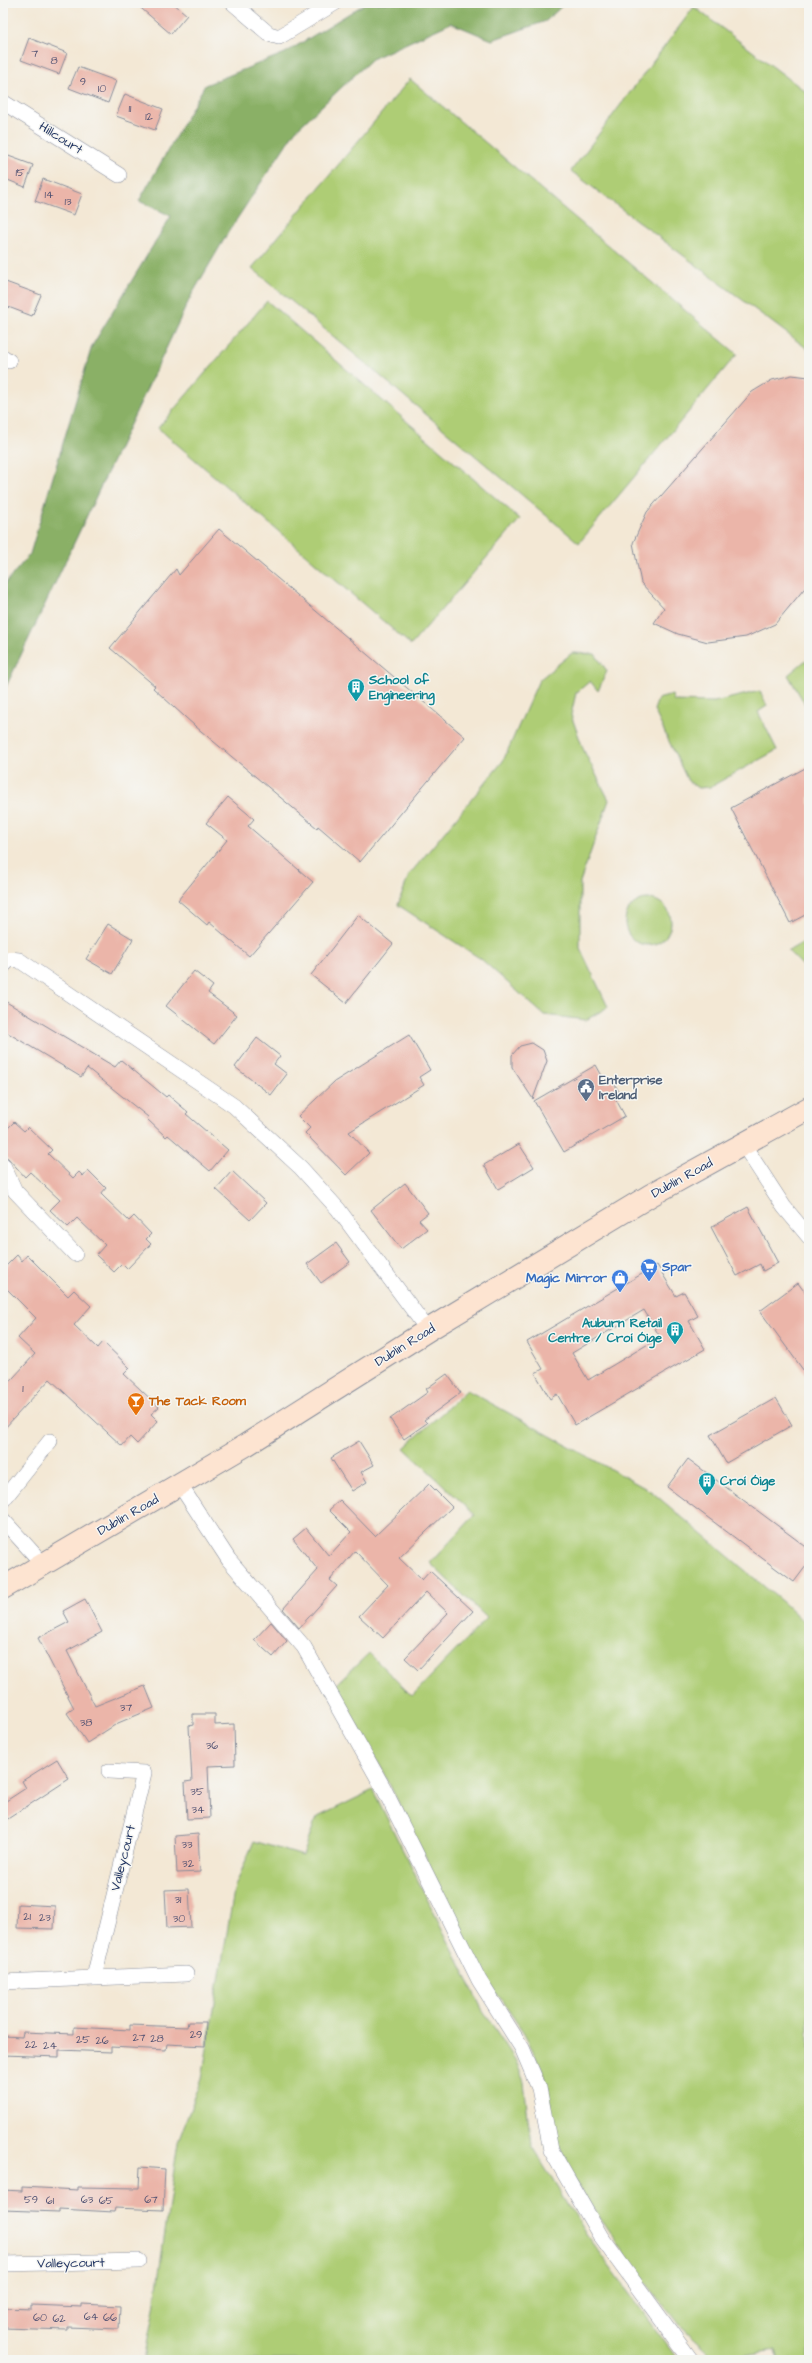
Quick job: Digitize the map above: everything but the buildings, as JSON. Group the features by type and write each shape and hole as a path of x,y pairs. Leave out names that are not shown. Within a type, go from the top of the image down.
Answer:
{"main road":[{"name":"Dublin Road","path":"3,1588 180,1485 428,1330 651,1195 809,1108"}],"street":[{"path":"233,3 269,34 279,37 335,3"},
{"name":"Hillcourt","path":"3,102 119,175"},
{"path":"3,966 10,959 19,960 234,1106 301,1168 338,1209 428,1330"},
{"path":"743,1144 784,1207 809,1237"},
{"path":"3,1165 15,1192 75,1254"},
{"path":"3,1500 50,1441"},
{"path":"180,1485 230,1560 304,1647 384,1789 478,1980 522,2048 539,2088 551,2150 601,2238 691,2360"},
{"path":"3,1520 43,1564"},
{"name":"Valleycourt","path":"94,1977 144,1773 109,1771"},
{"path":"3,1982 186,1974"},
{"name":"Valleycourt","path":"3,2264 139,2261"}],"green space":[{"path":"366,3 565,3 546,21 492,40 451,23 372,59 295,131 229,231 191,296 3,693 3,586 30,554 92,346 171,216 139,201 205,85 285,53"},
{"path":"694,7 809,94 809,350 571,171"},
{"path":"410,79 737,354 579,543 252,268"},
{"path":"267,301 520,519 411,645 158,428"},
{"path":"572,653 595,654 607,671 598,691 590,681 576,693 571,715 584,751 609,800 580,882 580,948 608,1007 586,1020 544,1015 481,959 398,905 409,875 503,761 539,680"},
{"path":"806,660 809,666 809,711 788,675"},
{"path":"760,691 767,706 758,712 777,750 710,787 698,788 688,781 654,710 658,699 672,695 674,701 714,702"},
{"path":"643,899 653,899 661,903 667,909 671,917 671,927 667,935 661,941 653,945 643,945 635,941 629,935 625,927 625,917 629,909 635,903"},
{"path":"809,939 809,972 788,951"},
{"path":"467,1390 652,1492 785,1604 809,1627 809,2360 778,2360 775,2350 717,2360 680,2326 629,2261 575,2181 553,2133 549,2092 542,2069 524,2033 478,1966 383,1771 335,1686 369,1653 412,1696 487,1618 430,1563 475,1515 404,1448"},
{"path":"373,1790 482,2009 516,2061 524,2082 531,2145 587,2236 678,2360 144,2360 154,2308 178,2142 202,2078 235,1886 254,1841 303,1856 316,1818"}],"place":[{"name":"School of Engineering","path":"356,702"},
{"name":"Enterprise Ireland","path":"586,1102"},
{"name":"Spar","path":"649,1282"},
{"name":"Magic Mirror","path":"620,1293"},
{"name":"Auburn Retail Centre / Croí Óige","path":"675,1345"},
{"name":"The Tack Room","path":"136,1416"},
{"name":"Croí Óige","path":"707,1496"}]}
